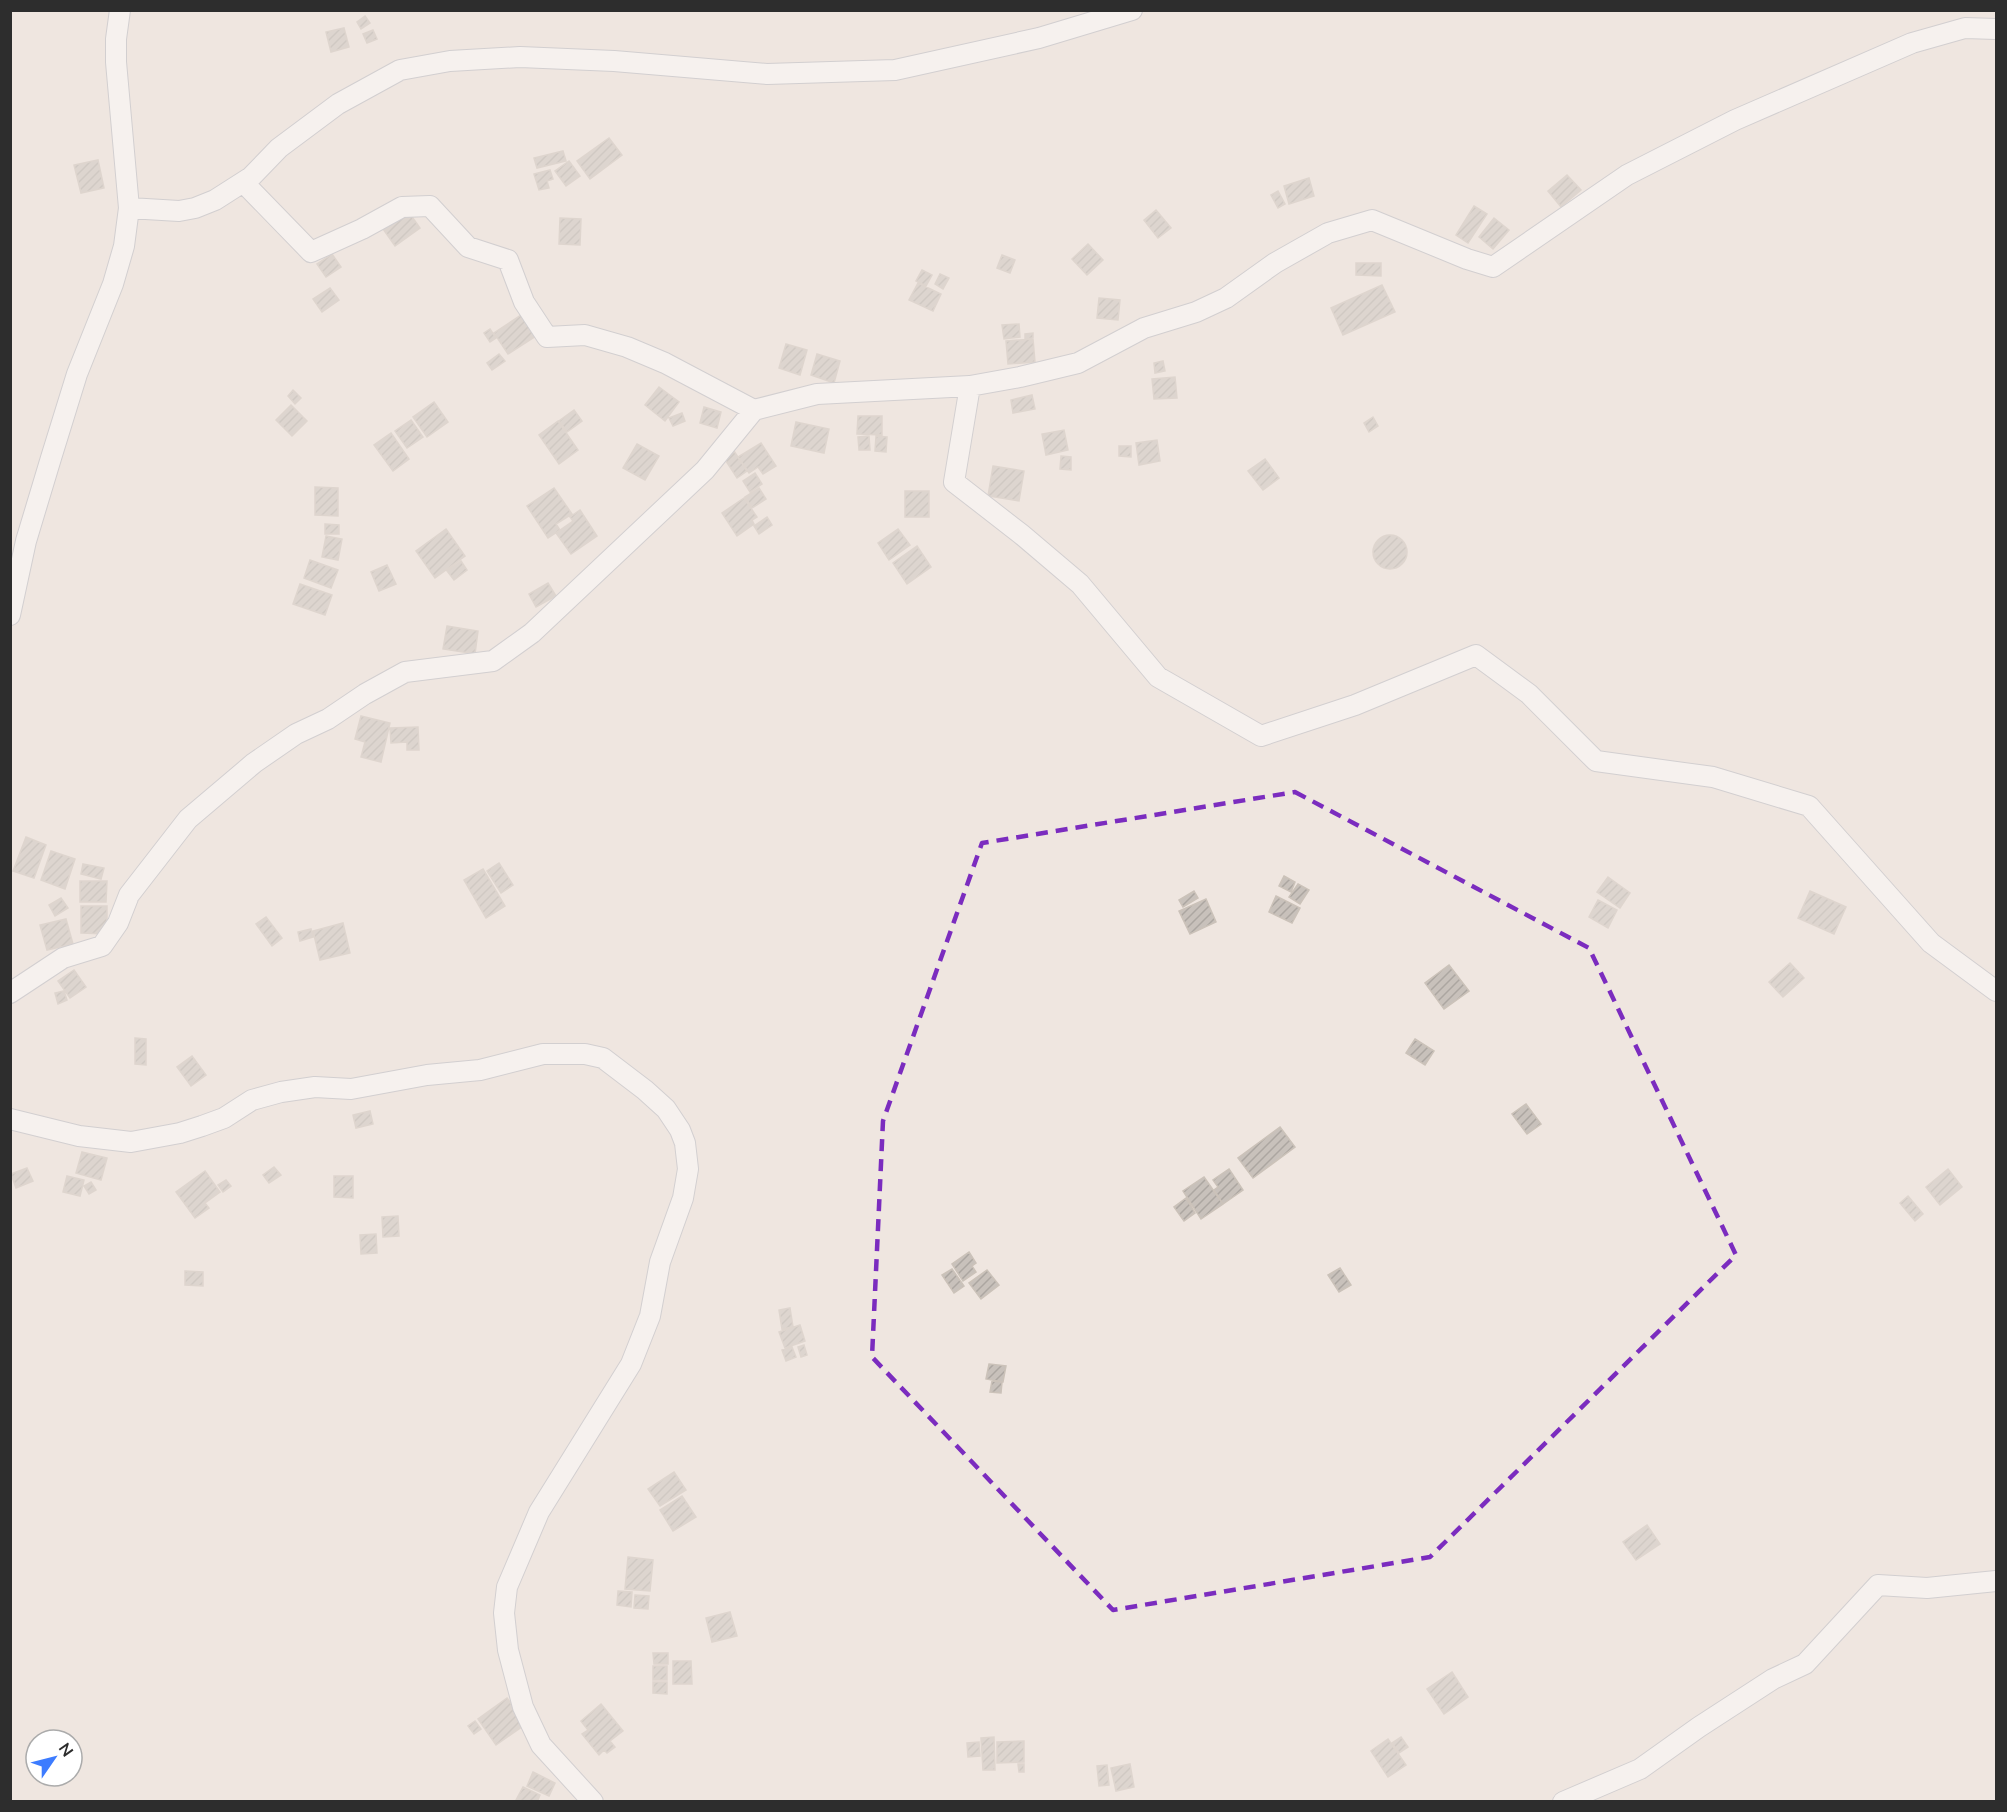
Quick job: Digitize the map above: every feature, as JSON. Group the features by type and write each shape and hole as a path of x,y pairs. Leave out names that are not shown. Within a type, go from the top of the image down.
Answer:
{"street":[{"path":"10,615 26,542 77,374 120,263 129,208 116,62 120,10"},
{"path":"129,208 179,211 195,208 215,200 251,177 279,148 330,110 400,70 450,61 520,57 767,74 896,70 1039,38 1132,10"},
{"path":"10,993 63,958 102,946 118,923 129,895 188,819 254,763 296,734 328,718 405,672 493,661 532,633 705,470 754,411 817,394 970,386 1078,363 1144,328 1196,312 1226,298 1275,263 1328,233 1372,220 1467,259 1493,267 1627,175 1735,120 1912,43 1965,28 1996,29"},
{"path":"243,183 311,252 362,229 402,207 430,206 468,247 508,260 524,302 547,337 585,335 627,347 665,363 754,411"},
{"path":"970,386 954,482 1080,584 1158,677 1261,736 1355,705 1476,655 1530,694 1596,761 1713,777 1809,806 1931,943 1996,991"},
{"path":"10,1119 79,1136 131,1142 180,1133 202,1126 224,1118 252,1100 281,1092 315,1087 351,1089 480,1070 543,1054 585,1054 603,1058 645,1089 666,1109 685,1143 688,1169 683,1198 660,1262 650,1316 631,1364 539,1512 507,1587 504,1613 508,1650 524,1707 541,1745 593,1802"},
{"path":"1563,1802 1640,1769 1773,1679 1805,1664 1878,1585 1928,1588 1996,1581"}],"highlighted area":[{"path":"1295,792 1589,948 1736,1255 1430,1557 1113,1610 872,1357 883,1121 982,843"}],"building":[{"path":"365,16 370,23 361,29 357,22"},
{"path":"344,28 349,47 331,52 326,32"},
{"path":"373,30 377,39 367,43 363,34"},
{"path":"609,138 622,155 590,179 577,161"},
{"path":"563,151 566,161 537,168 534,158"},
{"path":"98,160 104,188 81,193 74,165"},
{"path":"569,161 580,176 566,186 555,171"},
{"path":"550,170 553,179 547,181 549,188 539,190 534,174"},
{"path":"1567,175 1581,190 1561,207 1548,191"},
{"path":"1309,178 1314,196 1289,204 1284,186"},
{"path":"1278,191 1285,204 1278,208 1271,195"},
{"path":"1474,206 1487,214 1468,243 1456,235"},
{"path":"1156,210 1171,228 1158,238 1144,220"},
{"path":"408,211 420,228 395,246 383,229"},
{"path":"560,218 581,219 580,245 559,244"},
{"path":"1494,218 1509,230 1493,249 1479,237"},
{"path":"1088,244 1103,260 1087,275 1072,259"},
{"path":"332,254 341,267 326,277 317,264"},
{"path":"1002,255 1015,260 1010,273 997,268"},
{"path":"1356,263 1381,263 1381,276 1356,275"},
{"path":"922,270 932,275 926,286 916,281"},
{"path":"940,274 949,278 943,289 935,284"},
{"path":"918,283 941,294 933,311 909,300"},
{"path":"1382,285 1395,312 1343,335 1331,308"},
{"path":"330,288 339,300 322,312 313,299"},
{"path":"1099,298 1120,300 1118,320 1097,318"},
{"path":"521,315 536,336 508,354 494,333"},
{"path":"1019,324 1020,337 1004,339 1002,325"},
{"path":"490,329 496,338 490,342 484,333"},
{"path":"1033,333 1033,338 1025,339 1025,334"},
{"path":"1033,339 1035,362 1008,364 1006,341"},
{"path":"786,344 807,350 800,375 779,368"},
{"path":"499,354 505,361 492,370 487,363"},
{"path":"817,354 840,361 834,383 811,375"},
{"path":"1163,361 1165,371 1155,373 1154,363"},
{"path":"1175,377 1177,398 1154,399 1152,379"},
{"path":"659,387 679,402 665,421 645,405"},
{"path":"293,390 301,398 295,404 288,396"},
{"path":"1032,395 1035,409 1013,413 1011,400"},
{"path":"434,402 448,422 427,437 413,417"},
{"path":"291,405 307,421 292,436 276,420"},
{"path":"704,407 721,412 717,428 700,423"},
{"path":"574,410 582,421 567,432 559,421"},
{"path":"682,413 685,421 673,426 669,418"},
{"path":"858,416 882,416 882,435 857,434"},
{"path":"1373,417 1378,426 1369,432 1364,423"},
{"path":"411,420 423,437 407,448 395,431"},
{"path":"558,421 578,450 559,464 539,435"},
{"path":"796,422 829,429 824,453 791,446"},
{"path":"1064,430 1068,450 1046,455 1042,434"},
{"path":"391,433 409,459 393,471 374,445"},
{"path":"869,436 870,450 859,450 858,437"},
{"path":"876,436 887,437 886,452 875,451"},
{"path":"1157,440 1160,461 1139,465 1136,443"},
{"path":"761,443 776,466 763,474 758,467 749,473 738,457"},
{"path":"637,444 659,456 645,480 623,468"},
{"path":"1119,446 1131,446 1131,457 1119,456"},
{"path":"734,451 747,471 737,478 724,458"},
{"path":"1061,456 1071,457 1071,470 1060,469"},
{"path":"1265,459 1279,478 1263,490 1248,471"},
{"path":"993,466 1024,471 1019,501 988,496"},
{"path":"755,473 762,484 750,492 743,481"},
{"path":"315,487 338,488 338,516 315,515"},
{"path":"554,488 572,514 556,524 560,530 548,538 527,506"},
{"path":"759,488 766,499 752,508 745,497"},
{"path":"905,491 929,491 929,517 905,517"},
{"path":"744,498 757,517 752,520 754,524 737,536 722,513"},
{"path":"580,510 597,536 571,554 556,533 573,521 570,517"},
{"path":"767,517 772,525 759,534 754,526"},
{"path":"325,524 339,525 339,534 325,534"},
{"path":"446,529 465,556 435,578 416,551"},
{"path":"898,529 910,545 889,560 878,543"},
{"path":"1390,535 1402,540 1407,552 1402,564 1390,569 1378,564 1373,552 1378,540"},
{"path":"326,536 342,539 338,560 322,557"},
{"path":"917,546 931,567 907,584 893,563"},
{"path":"310,560 338,570 331,588 304,578"},
{"path":"461,561 467,570 454,580 447,571"},
{"path":"387,565 396,584 379,591 371,572"},
{"path":"548,583 556,596 536,607 529,594"},
{"path":"300,584 332,595 325,615 293,604"},
{"path":"447,626 478,631 475,654 443,649"},
{"path":"361,716 390,723 381,762 361,757 365,742 355,739"},
{"path":"418,727 419,750 407,750 407,742 391,743 390,728"},
{"path":"26,837 46,845 34,878 13,871"},
{"path":"51,851 75,859 65,889 41,880"},
{"path":"499,863 513,885 501,893 487,871"},
{"path":"83,864 104,868 101,879 81,874"},
{"path":"483,869 505,906 486,918 464,880"},
{"path":"1284,876 1295,882 1291,892 1279,886"},
{"path":"1608,877 1630,893 1620,908 1597,892"},
{"path":"80,881 107,881 106,902 80,902"},
{"path":"1298,884 1309,890 1300,904 1289,897"},
{"path":"1194,891 1198,898 1183,907 1179,900"},
{"path":"1810,891 1846,907 1834,934 1798,918"},
{"path":"1276,896 1300,908 1292,923 1269,912"},
{"path":"61,898 68,908 55,916 49,905"},
{"path":"1206,899 1216,922 1190,934 1179,911"},
{"path":"1598,900 1617,910 1608,928 1589,917"},
{"path":"81,906 107,906 107,934 81,933"},
{"path":"266,917 282,938 272,946 256,924"},
{"path":"66,919 73,944 47,950 40,925"},
{"path":"343,923 350,953 320,960 313,931"},
{"path":"311,929 313,937 300,941 298,932"},
{"path":"1790,963 1804,978 1783,997 1769,982"},
{"path":"1449,965 1469,991 1444,1009 1425,983"},
{"path":"74,970 86,987 70,998 58,981"},
{"path":"64,991 67,1000 58,1004 55,993"},
{"path":"135,1038 146,1039 146,1065 135,1064"},
{"path":"1415,1039 1434,1051 1425,1065 1406,1053"},
{"path":"192,1056 206,1075 191,1086 177,1067"},
{"path":"1526,1104 1541,1124 1527,1134 1512,1114"},
{"path":"370,1111 373,1124 356,1128 353,1115"},
{"path":"1280,1127 1295,1147 1253,1178 1238,1158"},
{"path":"82,1152 107,1158 101,1180 76,1173"},
{"path":"274,1167 281,1175 269,1183 263,1175"},
{"path":"27,1168 33,1181 16,1188 11,1174"},
{"path":"1229,1169 1243,1190 1223,1204 1214,1190 1218,1187 1213,1180"},
{"path":"1948,1169 1962,1187 1940,1205 1926,1187"},
{"path":"205,1171 220,1192 205,1203 209,1208 195,1218 176,1192"},
{"path":"67,1176 84,1180 80,1196 63,1192"},
{"path":"334,1176 353,1176 353,1198 334,1197"},
{"path":"1204,1177 1223,1204 1201,1219 1183,1191"},
{"path":"226,1180 231,1186 223,1192 218,1185"},
{"path":"91,1182 96,1190 89,1194 84,1186"},
{"path":"1908,1196 1923,1214 1915,1221 1900,1203"},
{"path":"1186,1198 1195,1213 1184,1221 1174,1207"},
{"path":"398,1216 399,1236 383,1237 382,1217"},
{"path":"376,1234 377,1253 361,1254 360,1235"},
{"path":"969,1252 976,1263 972,1266 976,1272 963,1281 952,1264"},
{"path":"1340,1268 1351,1285 1339,1292 1328,1275"},
{"path":"952,1269 964,1286 954,1293 942,1275"},
{"path":"987,1270 999,1285 981,1299 969,1283"},
{"path":"185,1271 203,1272 203,1286 185,1285"},
{"path":"790,1308 793,1327 782,1329 779,1310"},
{"path":"800,1325 805,1341 785,1348 779,1332"},
{"path":"804,1345 807,1355 801,1357 798,1347"},
{"path":"792,1347 796,1357 786,1361 782,1350"},
{"path":"989,1364 1006,1366 1003,1382 986,1379"},
{"path":"992,1381 1002,1382 1001,1393 990,1392"},
{"path":"674,1472 686,1490 660,1506 648,1489"},
{"path":"682,1496 696,1517 673,1531 660,1510"},
{"path":"1647,1525 1660,1544 1636,1560 1623,1542"},
{"path":"628,1557 653,1560 650,1591 625,1589"},
{"path":"618,1591 632,1592 631,1607 617,1605"},
{"path":"635,1595 649,1596 648,1609 634,1608"},
{"path":"730,1612 737,1636 712,1642 706,1618"},
{"path":"653,1653 668,1653 668,1664 654,1664"},
{"path":"673,1661 691,1661 692,1684 673,1684"},
{"path":"653,1666 667,1666 667,1680 653,1680"},
{"path":"1452,1672 1468,1697 1444,1714 1427,1689"},
{"path":"653,1682 667,1682 667,1694 653,1693"},
{"path":"507,1698 526,1724 496,1745 478,1719"},
{"path":"601,1704 623,1731 610,1741 615,1747 607,1753 604,1750 599,1755 582,1734 588,1730 581,1721"},
{"path":"475,1721 481,1729 474,1734 468,1726"},
{"path":"994,1737 995,1770 983,1770 981,1738"},
{"path":"1401,1737 1408,1747 1399,1753 1392,1743"},
{"path":"1388,1739 1406,1765 1388,1777 1371,1751"},
{"path":"1024,1741 1024,1762 997,1763 997,1742"},
{"path":"979,1742 980,1756 968,1757 967,1743"},
{"path":"1018,1764 1024,1764 1024,1772 1019,1772"},
{"path":"1130,1764 1134,1787 1116,1791 1111,1768"},
{"path":"1107,1765 1109,1785 1099,1786 1097,1766"},
{"path":"533,1772 555,1783 549,1796 527,1786"},
{"path":"523,1787 540,1795 537,1802 516,1800"}]}
